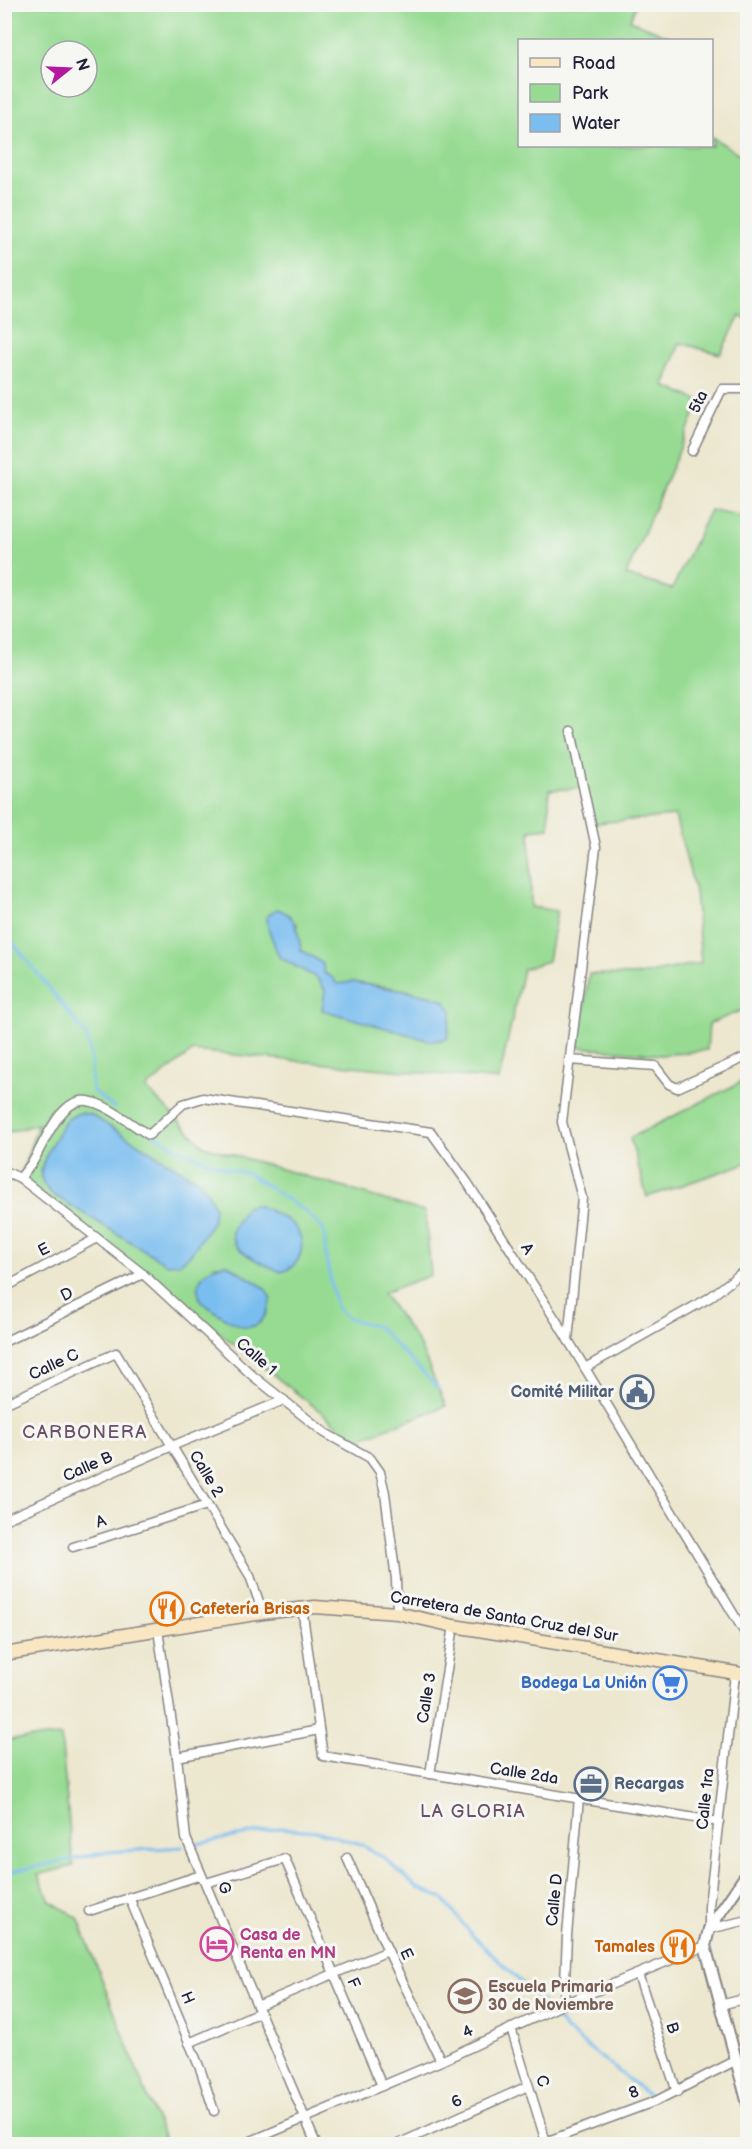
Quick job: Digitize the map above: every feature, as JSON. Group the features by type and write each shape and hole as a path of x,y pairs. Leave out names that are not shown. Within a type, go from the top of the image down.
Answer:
{"main road":[{"name":"Carretera de Santa Cruz del Sur","path":"4,1654 263,1613 315,1607 398,1613 454,1626 741,1674"}],"street":[{"name":"5ta","path":"692,451 722,389 747,389"},
{"path":"568,1340 582,1198 562,1122 596,847 571,731"},
{"path":"569,1060 655,1066 669,1084 677,1088 747,1056"},
{"name":"A","path":"20,1178 32,1163 57,1119 69,1107 86,1100 100,1104 149,1135 183,1104 203,1098 431,1132 467,1182 568,1340 747,1638"},
{"name":"Calle 1","path":"4,1171 20,1178 143,1274 253,1376 325,1433 370,1458 380,1472 391,1537 398,1613"},
{"name":"E","path":"4,1288 97,1238"},
{"path":"585,1368 710,1298 747,1268"},
{"name":"D","path":"4,1342 143,1274"},
{"name":"Calle C","path":"4,1404 116,1353"},
{"name":"Calle 2","path":"116,1353 250,1576 263,1613"},
{"name":"Calle B","path":"4,1520 172,1446 285,1400"},
{"name":"A","path":"73,1546 207,1505"},
{"path":"177,1757 319,1730 302,1608"},
{"name":"Calle 3","path":"430,1774 454,1626"},
{"name":"G","path":"158,1630 177,1757 186,1838 316,2145"},
{"name":"Calle 1ra","path":"709,1929 709,1906 718,1822 741,1674"},
{"name":"Calle 2da","path":"319,1730 324,1756 718,1822"},
{"name":"Calle D","path":"564,2004 567,1936 579,1798"},
{"name":"F","path":"204,1879 285,1858 382,2086"},
{"name":"E","path":"347,1858 388,1951 441,2061"},
{"path":"747,1872 709,1929 705,1946 747,2104"},
{"path":"89,1911 129,1897 204,1879"},
{"name":"H","path":"129,1897 189,2043 214,2111"},
{"path":"709,1929 747,1920"},
{"name":"4","path":"244,2145 441,2061 564,2004 705,1946"},
{"path":"189,2043 333,1974 388,1951"},
{"name":"B","path":"638,1974 677,2092"},
{"path":"720,2005 747,1998"},
{"name":"C","path":"511,2028 543,2143"},
{"name":"8","path":"543,2143 677,2092 735,2061"},
{"name":"6","path":"398,2145 528,2086"}],"green space":[{"path":"5,5 636,5 630,20 675,39 518,39 518,147 713,147 713,138 747,159 747,320 740,316 720,354 680,343 664,386 700,401 626,575 672,589 710,510 747,518 747,1008 709,1024 707,1050 661,1055 578,1047 589,974 639,975 701,963 695,891 675,816 596,823 582,788 549,790 549,828 530,830 531,907 557,911 548,961 523,969 499,1080 193,1051 146,1088 204,1146 425,1212 431,1275 383,1293 419,1344 446,1406 357,1440 20,1178 38,1124 5,1133","holes":["297,924 299,944 304,954 336,984 390,987 443,1000 325,990 317,978 279,957","79,1113 50,1193 43,1183 41,1174 63,1125 69,1118","227,1264 265,1288 215,1265"]},
{"path":"747,1079 747,1163 647,1197 630,1138"},
{"path":"61,1736 73,1866 38,1875 50,1901 78,1918 166,2144 5,2144 5,1740"}],"water":[{"path":"277,909 289,915 296,925 301,950 322,963 325,974 332,977 337,984 352,982 429,995 443,1000 452,1010 447,1039 431,1041 322,1010 325,990 317,978 279,957 268,928 267,916"},
{"path":"79,1113 90,1114 200,1182 207,1191 214,1206 213,1221 191,1254 180,1263 167,1264 50,1193 46,1188 41,1175 48,1153 67,1120"},
{"path":"254,1205 288,1221 299,1234 302,1247 300,1254 298,1260 288,1269 281,1272 257,1261 240,1250 235,1243 232,1236 234,1225 246,1207"},
{"path":"227,1264 265,1288 271,1299 266,1314 259,1323 251,1327 232,1322 201,1302 198,1289 202,1277 213,1268"}],"waterway":[{"path":"4,929 87,1036 92,1090 114,1108"},
{"path":"152,1133 180,1150 228,1169 249,1174 306,1212 324,1230 326,1258 336,1307 347,1318 378,1327 438,1388"},
{"path":"196,1844 280,1828 316,1831 361,1844 384,1858 418,1888 442,1898 473,1936 548,2008"},
{"path":"4,1873 108,1852 182,1847"},
{"path":"557,2019 565,2029 651,2097"}],"place":[{"name":"Comité Militar","path":"637,1392"},
{"name":"Cafetería Brisas","path":"167,1609"},
{"name":"Bodega La Unión","path":"670,1683"},
{"name":"Recargas","path":"591,1784"},
{"name":"Casa de Renta en MN","path":"217,1944"},
{"name":"Tamales","path":"678,1947"},
{"name":"Escuela Primaria 30 de Noviembre","path":"465,1996"}],"district":[{"name":"CARBONERA","path":"85,1432"},
{"name":"LA GLORIA","path":"473,1811"}]}
